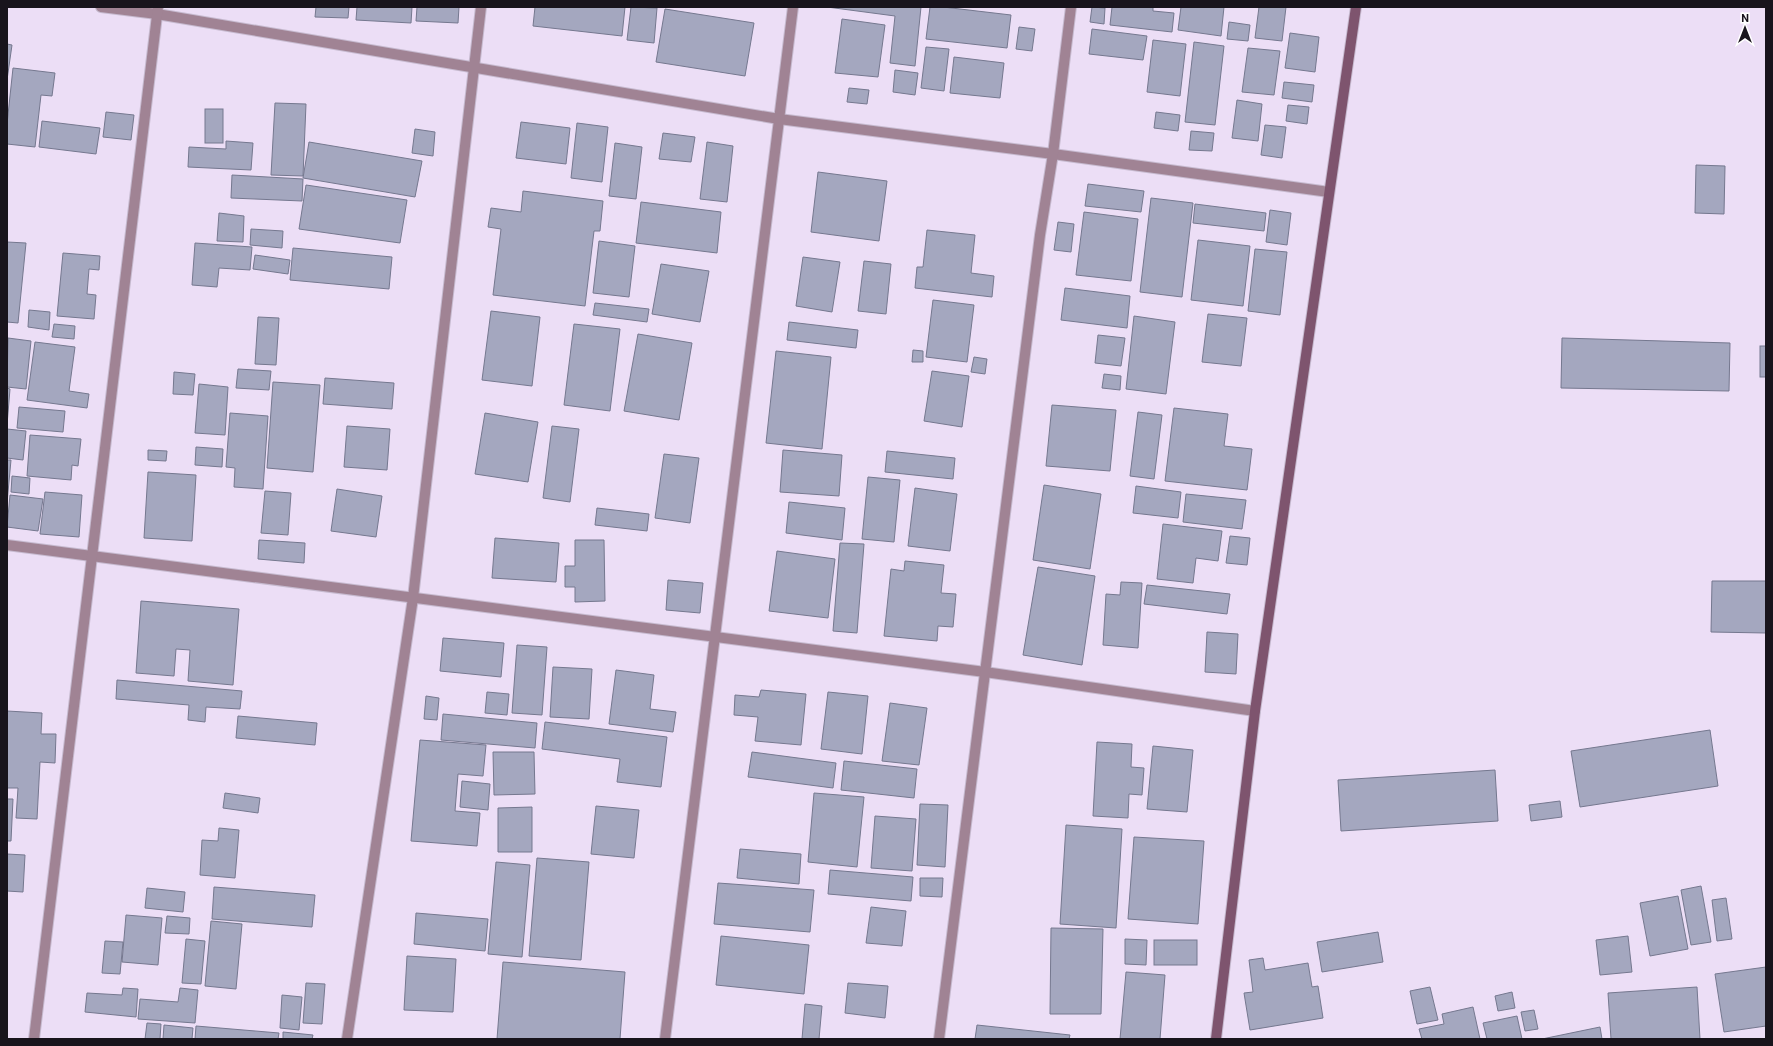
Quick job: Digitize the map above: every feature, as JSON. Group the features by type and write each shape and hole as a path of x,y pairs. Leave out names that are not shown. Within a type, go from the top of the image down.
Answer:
{"street":[{"path":"101,7 157,10 473,68 779,120 1053,154 1329,192"},
{"path":"347,1039 413,598 481,7"},
{"path":"665,1039 793,7"},
{"path":"939,1039 1040,234 1053,154 1071,7"},
{"path":"1216,1039 1255,711 1356,7"},
{"path":"34,1039 157,10"},
{"path":"7,545 985,672 1255,711"}],"building":[{"path":"316,7 349,7 348,18 315,17"},
{"path":"357,7 412,7 411,23 356,20"},
{"path":"417,7 459,7 458,23 416,21"},
{"path":"535,7 625,7 622,36 533,26"},
{"path":"631,7 657,8 654,43 627,40"},
{"path":"827,7 921,7 915,66 890,63 895,16"},
{"path":"930,7 943,7 1011,15 1007,48 926,39"},
{"path":"1092,7 1105,8 1104,24 1090,22"},
{"path":"1112,7 1153,7 1153,11 1174,13 1172,32 1110,25"},
{"path":"1181,7 1224,7 1221,36 1178,30"},
{"path":"1259,7 1286,7 1282,41 1255,38"},
{"path":"665,9 754,23 745,76 656,62"},
{"path":"842,19 885,25 878,77 835,73"},
{"path":"1229,22 1250,25 1248,41 1227,39"},
{"path":"1019,27 1035,29 1032,51 1016,49"},
{"path":"1092,29 1147,36 1143,60 1089,54"},
{"path":"1290,33 1319,37 1315,72 1285,68"},
{"path":"1153,40 1186,44 1180,96 1147,92"},
{"path":"1194,42 1224,46 1215,125 1185,122"},
{"path":"7,44 12,45 7,80"},
{"path":"926,47 949,49 944,91 921,88"},
{"path":"1248,48 1280,51 1274,95 1242,92"},
{"path":"954,57 1004,63 1000,98 950,93"},
{"path":"13,68 55,73 52,96 41,95 35,147 7,144 7,124"},
{"path":"895,70 918,73 915,95 893,92"},
{"path":"1284,82 1314,85 1312,102 1282,98"},
{"path":"849,88 869,90 867,104 847,102"},
{"path":"1237,100 1262,104 1258,141 1232,138"},
{"path":"275,103 306,104 303,176 271,175"},
{"path":"1288,105 1309,107 1307,124 1286,121"},
{"path":"205,109 223,109 223,143 205,143"},
{"path":"106,112 134,115 131,140 103,137"},
{"path":"1156,112 1180,115 1178,131 1154,128"},
{"path":"42,121 100,128 96,154 39,147"},
{"path":"521,122 570,128 566,164 516,158"},
{"path":"577,123 608,127 602,182 571,178"},
{"path":"1265,125 1286,127 1282,158 1261,155"},
{"path":"415,129 435,132 433,156 412,153"},
{"path":"1191,131 1214,133 1212,151 1189,150"},
{"path":"663,133 695,137 691,162 659,159"},
{"path":"226,141 253,143 251,170 188,167 189,147 226,149"},
{"path":"309,142 422,161 415,197 303,178"},
{"path":"707,142 733,146 727,202 700,199"},
{"path":"615,143 642,147 636,199 609,196"},
{"path":"1696,165 1725,166 1724,214 1695,213"},
{"path":"818,172 887,181 879,241 811,232"},
{"path":"232,175 303,179 302,201 231,198"},
{"path":"1088,184 1144,191 1141,212 1085,206"},
{"path":"306,185 407,200 400,243 299,229"},
{"path":"523,191 603,201 600,231 594,231 585,306 493,295 501,229 488,227 491,208 521,212"},
{"path":"1151,198 1193,203 1182,297 1140,292"},
{"path":"641,202 721,212 717,253 636,243"},
{"path":"1195,204 1266,213 1264,231 1193,223"},
{"path":"1270,210 1291,213 1287,245 1266,242"},
{"path":"1084,212 1138,219 1131,281 1076,275"},
{"path":"219,213 244,216 243,242 217,241"},
{"path":"1058,222 1074,224 1071,252 1054,250"},
{"path":"251,229 283,231 282,248 250,245"},
{"path":"927,230 975,235 971,273 994,276 992,297 915,288 917,267 923,267"},
{"path":"1198,240 1250,246 1243,306 1191,300"},
{"path":"599,241 635,246 629,297 593,293"},
{"path":"7,242 26,243 18,323 7,322"},
{"path":"195,243 252,247 250,270 219,268 217,287 192,285"},
{"path":"293,248 392,257 389,289 290,280"},
{"path":"1255,249 1287,252 1280,315 1248,311"},
{"path":"63,253 100,256 99,270 89,269 87,294 96,295 94,319 57,316"},
{"path":"255,255 290,260 288,274 253,269"},
{"path":"803,257 840,262 832,312 796,306"},
{"path":"864,261 891,264 886,314 858,311"},
{"path":"661,264 709,271 700,322 652,314"},
{"path":"1065,288 1130,296 1127,328 1061,320"},
{"path":"933,300 974,305 967,362 926,357"},
{"path":"595,303 649,309 647,322 593,315"},
{"path":"29,310 50,312 49,330 28,327"},
{"path":"491,311 540,317 532,386 482,380"},
{"path":"1208,314 1247,318 1241,366 1202,362"},
{"path":"1134,316 1175,322 1166,394 1126,389"},
{"path":"258,317 279,318 276,365 255,364"},
{"path":"789,322 858,330 856,348 787,340"},
{"path":"54,324 75,326 74,339 52,337"},
{"path":"574,324 620,329 610,411 564,405"},
{"path":"638,334 692,343 679,420 624,411"},
{"path":"1098,335 1125,338 1121,366 1095,363"},
{"path":"8,338 31,341 26,389 7,387"},
{"path":"1562,338 1730,343 1729,391 1561,388"},
{"path":"35,342 75,347 69,391 89,394 87,408 27,400"},
{"path":"1760,346 1766,346 1766,377 1760,377"},
{"path":"913,350 923,351 923,362 912,362"},
{"path":"776,351 831,357 822,449 766,443"},
{"path":"974,357 987,359 985,374 971,372"},
{"path":"238,369 271,371 269,390 236,388"},
{"path":"932,371 969,376 962,427 924,421"},
{"path":"174,372 195,374 193,395 173,394"},
{"path":"1104,374 1121,376 1120,390 1102,388"},
{"path":"325,378 394,383 392,409 323,404"},
{"path":"273,382 320,385 313,472 267,468"},
{"path":"199,384 228,387 225,435 195,433"},
{"path":"7,388 10,389 7,425"},
{"path":"1052,405 1116,410 1110,471 1046,466"},
{"path":"19,407 65,411 63,432 17,428"},
{"path":"1174,408 1228,414 1224,446 1252,449 1247,490 1165,481"},
{"path":"1138,412 1162,415 1154,479 1130,476"},
{"path":"230,413 268,416 263,489 234,487 235,468 226,467"},
{"path":"485,413 538,422 528,482 475,474"},
{"path":"347,426 390,429 387,470 344,467"},
{"path":"552,426 579,429 570,502 543,498"},
{"path":"7,429 26,431 23,460 7,458"},
{"path":"30,435 81,439 78,466 72,465 71,480 27,476"},
{"path":"196,447 223,449 222,467 195,465"},
{"path":"148,450 167,451 166,461 148,460"},
{"path":"783,450 842,455 839,496 780,492"},
{"path":"887,451 955,458 953,479 885,472"},
{"path":"664,454 699,458 690,523 655,518"},
{"path":"7,460 11,460 7,503"},
{"path":"148,472 196,475 192,541 144,538"},
{"path":"12,476 30,478 29,494 11,492"},
{"path":"868,477 900,480 894,542 862,539"},
{"path":"1044,485 1101,494 1090,569 1033,560"},
{"path":"1136,486 1181,492 1178,518 1133,513"},
{"path":"915,488 957,494 950,551 908,546"},
{"path":"337,489 382,496 376,537 331,531"},
{"path":"265,491 291,493 288,535 261,533"},
{"path":"45,492 82,495 79,537 40,534"},
{"path":"1186,494 1246,500 1242,529 1183,522"},
{"path":"10,495 43,499 38,531 7,527"},
{"path":"789,502 845,508 842,540 786,533"},
{"path":"597,508 649,514 647,531 595,525"},
{"path":"1163,524 1222,531 1218,561 1196,558 1193,583 1157,579"},
{"path":"1230,536 1250,538 1247,565 1226,563"},
{"path":"495,538 559,543 556,582 492,578"},
{"path":"259,540 305,543 304,563 258,559"},
{"path":"575,540 604,540 605,601 575,602 575,587 565,587 565,566 575,566"},
{"path":"840,543 864,544 857,633 833,631"},
{"path":"777,551 835,559 828,618 769,611"},
{"path":"905,561 944,565 941,593 956,594 953,627 938,626 937,641 884,636 891,569 904,571"},
{"path":"1038,567 1095,576 1082,665 1023,655"},
{"path":"668,580 703,583 700,613 666,610"},
{"path":"1712,581 1766,581 1766,633 1711,632"},
{"path":"1121,582 1142,583 1138,648 1103,645 1106,594 1120,595"},
{"path":"1147,585 1230,594 1227,614 1144,604"},
{"path":"141,601 239,609 233,685 188,681 190,650 176,649 174,676 136,673"},
{"path":"1207,632 1238,634 1236,674 1205,672"},
{"path":"443,638 504,643 501,677 440,671"},
{"path":"517,645 547,647 542,715 512,713"},
{"path":"553,667 592,669 589,719 550,717"},
{"path":"616,670 654,675 650,709 676,712 673,732 609,724"},
{"path":"117,680 242,691 240,709 206,707 205,722 188,720 189,705 116,699"},
{"path":"761,690 806,694 801,745 755,741 758,717 734,715 735,695 759,697"},
{"path":"487,692 509,694 507,715 485,713"},
{"path":"828,692 868,696 862,754 821,749"},
{"path":"426,696 439,698 437,720 424,719"},
{"path":"890,703 927,708 919,765 882,761"},
{"path":"7,711 42,713 41,734 56,734 55,763 40,762 37,819 16,818 18,788 7,788"},
{"path":"443,714 537,723 535,748 441,740"},
{"path":"238,716 317,723 315,745 236,738"},
{"path":"545,722 667,737 661,787 617,782 620,759 542,749"},
{"path":"1710,730 1718,786 1580,807 1571,751"},
{"path":"420,740 486,745 483,776 458,774 455,811 480,813 477,846 411,841"},
{"path":"1097,742 1132,744 1131,767 1144,768 1142,795 1129,794 1128,818 1093,816"},
{"path":"1153,746 1193,750 1187,812 1147,809"},
{"path":"493,752 534,752 535,794 494,795"},
{"path":"752,752 836,763 833,788 748,777"},
{"path":"844,761 917,769 914,798 841,790"},
{"path":"1495,770 1498,821 1341,831 1338,780"},
{"path":"462,781 490,784 488,810 460,807"},
{"path":"225,793 260,798 258,813 223,808"},
{"path":"814,793 864,797 857,867 808,862"},
{"path":"7,799 13,799 11,841 7,841"},
{"path":"1560,801 1562,817 1531,821 1529,805"},
{"path":"920,804 948,805 945,867 917,865"},
{"path":"596,806 639,810 634,858 591,854"},
{"path":"532,807 532,852 498,852 498,808"},
{"path":"875,816 916,819 912,871 871,868"},
{"path":"1066,825 1122,829 1116,928 1060,924"},
{"path":"219,828 239,830 235,878 200,875 202,840 218,841"},
{"path":"1134,837 1204,841 1198,924 1128,919"},
{"path":"740,849 801,854 799,884 737,878"},
{"path":"7,854 25,855 23,892 7,891"},
{"path":"537,858 589,862 581,960 529,956"},
{"path":"496,862 530,865 522,957 488,954"},
{"path":"830,870 913,877 911,901 828,894"},
{"path":"920,878 943,878 942,897 920,896"},
{"path":"718,883 814,890 810,932 714,924"},
{"path":"1701,886 1711,942 1691,945 1681,890"},
{"path":"214,887 315,895 312,927 212,919"},
{"path":"147,888 185,892 183,912 145,908"},
{"path":"1678,896 1688,949 1650,956 1640,903"},
{"path":"1726,898 1732,939 1717,941 1712,900"},
{"path":"871,907 906,911 902,946 866,943"},
{"path":"416,913 488,919 485,951 414,944"},
{"path":"126,915 162,918 158,965 122,962"},
{"path":"167,916 190,918 189,934 165,933"},
{"path":"211,921 242,924 236,989 205,986"},
{"path":"1051,928 1103,929 1101,1014 1050,1014"},
{"path":"1378,932 1383,962 1322,972 1317,942"},
{"path":"721,936 809,945 804,994 716,985"},
{"path":"1628,936 1632,972 1600,975 1596,940"},
{"path":"186,939 205,941 201,984 182,983"},
{"path":"1125,939 1147,940 1146,965 1125,964"},
{"path":"1154,940 1197,940 1197,965 1154,965"},
{"path":"105,941 123,942 120,974 102,973"},
{"path":"407,956 456,959 453,1012 404,1010"},
{"path":"1263,958 1265,970 1308,963 1312,987 1318,986 1323,1018 1250,1030 1244,993 1253,992 1249,960"},
{"path":"503,962 625,972 620,1039 497,1039"},
{"path":"1766,967 1766,1026 1724,1032 1715,974"},
{"path":"1126,972 1165,975 1160,1039 1120,1039"},
{"path":"306,983 325,984 322,1024 303,1023"},
{"path":"848,983 888,986 885,1018 845,1013"},
{"path":"1430,987 1438,1020 1417,1024 1410,991"},
{"path":"1697,987 1700,1039 1611,1039 1608,993"},
{"path":"123,988 138,989 136,1017 85,1012 87,993 122,995"},
{"path":"180,988 198,990 195,1023 138,1019 140,999 178,1002"},
{"path":"1512,992 1515,1008 1498,1011 1495,996"},
{"path":"282,995 302,997 299,1030 280,1028"},
{"path":"805,1004 822,1006 819,1039 802,1039"},
{"path":"1473,1007 1480,1039 1422,1039 1419,1029 1444,1024 1442,1014"},
{"path":"1534,1010 1538,1029 1525,1031 1521,1012"},
{"path":"1517,1016 1522,1039 1487,1039 1483,1023"},
{"path":"147,1023 161,1024 160,1039 145,1039"},
{"path":"164,1025 193,1028 192,1039 163,1039"},
{"path":"977,1025 1070,1035 1069,1039 975,1039"},
{"path":"196,1026 279,1033 278,1039 195,1039"},
{"path":"1600,1027 1602,1039 1542,1039"},
{"path":"283,1032 313,1035 312,1039 283,1039"}]}
